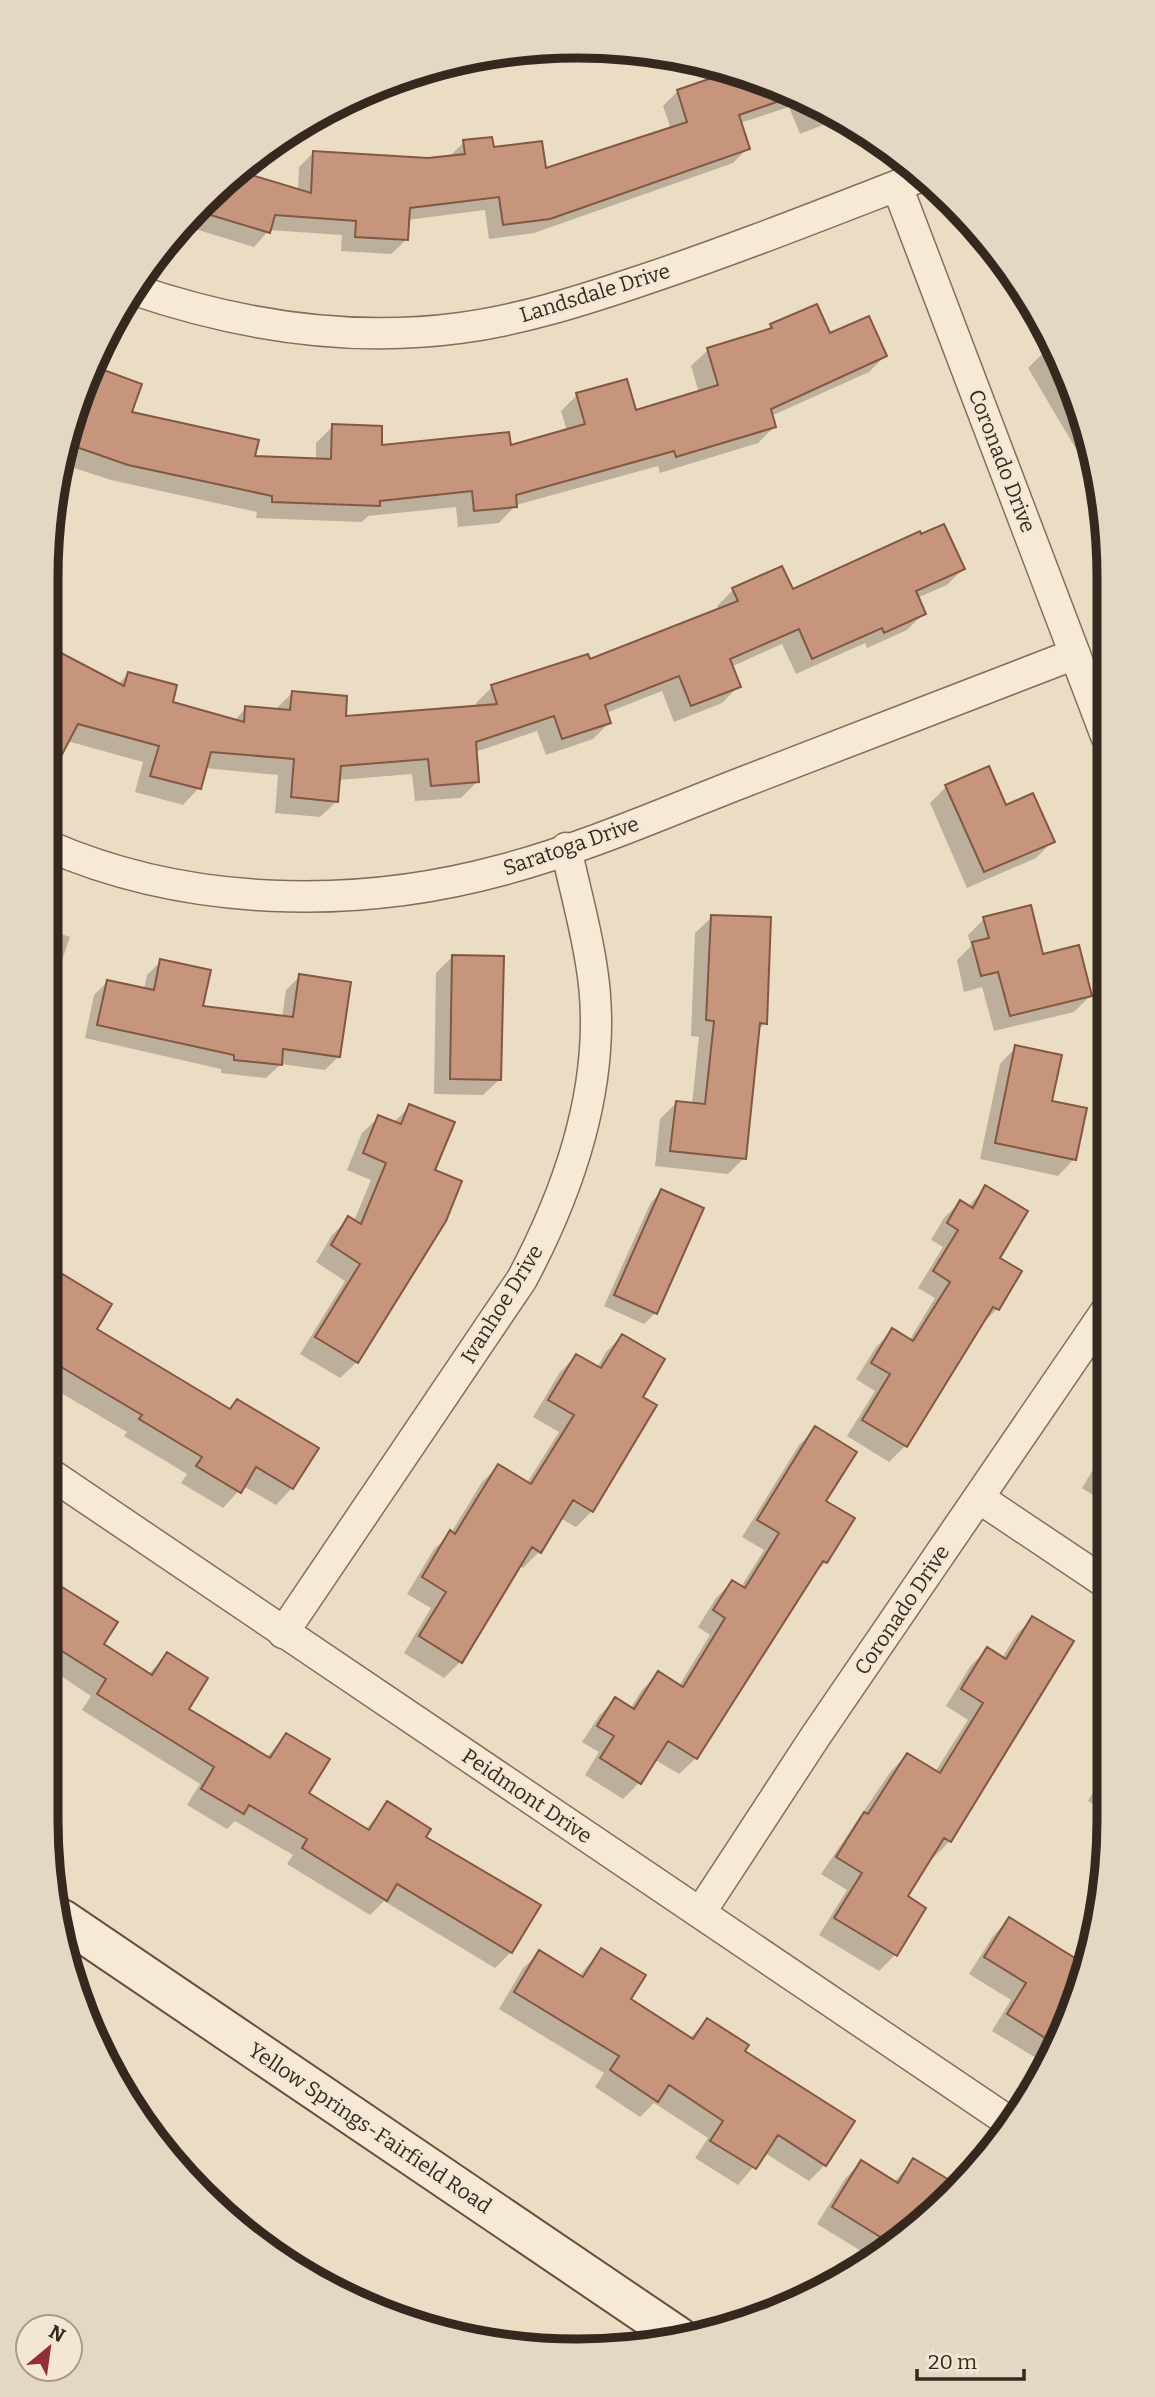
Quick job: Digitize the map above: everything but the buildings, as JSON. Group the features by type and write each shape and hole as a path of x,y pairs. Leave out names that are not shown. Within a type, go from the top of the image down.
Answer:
{"main road":[{"name":"Yellow Springs-Fairfield Road","path":"69,1923 670,2331"}],"street":[{"name":"Landsdale Drive","path":"143,293 193,310 240,321 313,331 386,333 460,328 544,313 710,258 910,181"},
{"name":"Coronado Drive","path":"910,181 1097,712"},
{"name":"Saratoga Drive","path":"58,849 158,881 219,891 294,897 369,894 431,887 504,870 566,848 1075,654"},
{"name":"Ivanhoe Drive","path":"284,1633 522,1279 567,1184 580,1143 588,1101 595,1015 592,964 566,848"},
{"name":"Coronado Drive","path":"700,1913 1097,1324"},
{"name":"Peidmont Drive","path":"58,1479 1003,2118"},
{"path":"979,1498 1097,1578"}]}
